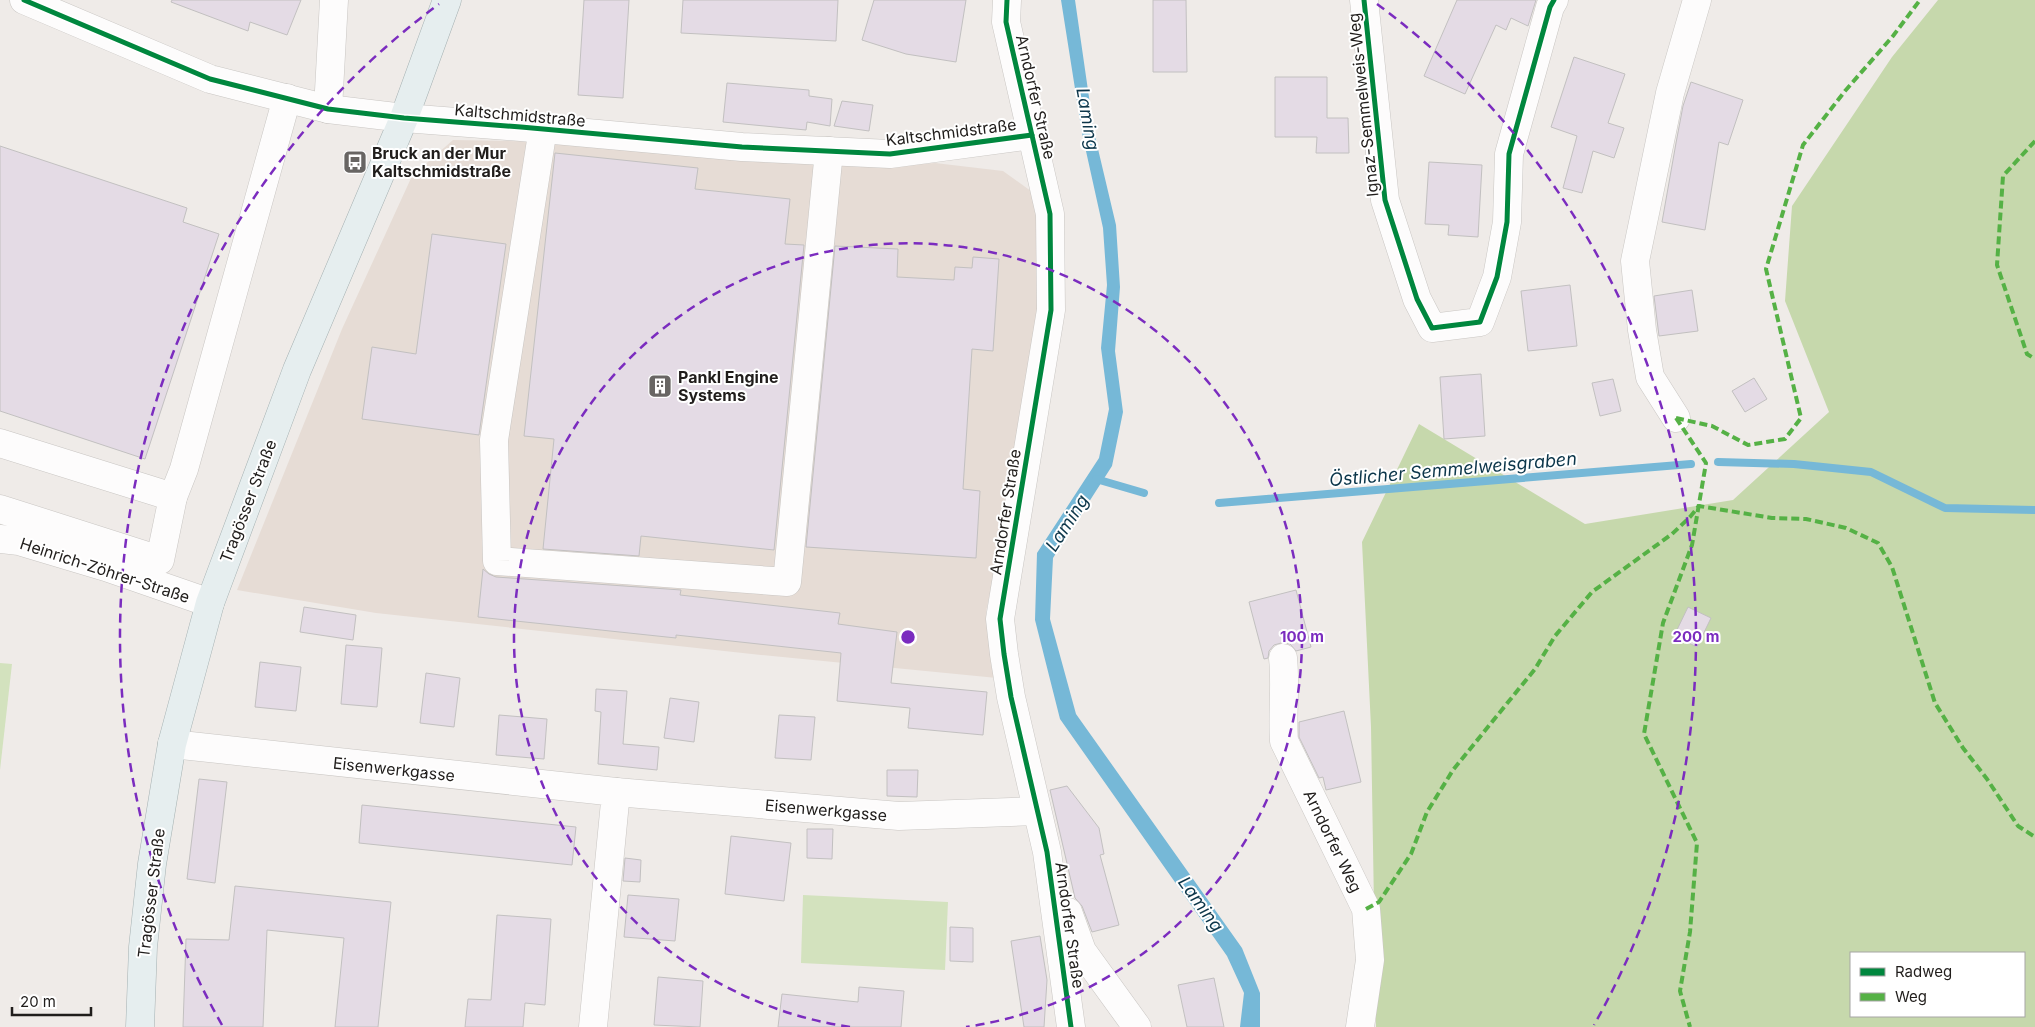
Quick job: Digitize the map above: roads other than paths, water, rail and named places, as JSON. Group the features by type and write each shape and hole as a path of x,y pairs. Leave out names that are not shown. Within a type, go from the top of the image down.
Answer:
{"main road":[{"name":"Tragösser Straße","path":"140,1027 143,948 152,864 172,744 210,603 297,370 404,118 447,0"}],"street":[{"name":"Kaltschmidstraße","path":"24,0 210,79 328,109 404,118 543,128 742,147 890,154 1032,135"},
{"path":"328,109 334,0"},
{"name":"Arndorfer Straße","path":"1006,0 1006,22 1050,214 1051,310 1000,619 1011,697 1047,852 1071,1027"},
{"name":"Ignaz-Semmelweis-Weg","path":"1364,0 1385,200 1417,299 1432,328 1480,322 1497,277 1507,222 1509,154 1550,7 1554,0"},
{"path":"1676,418 1650,376 1642,330 1635,261 1670,93 1697,0"},
{"path":"0,509 160,560 173,497 184,469 287,98"},
{"path":"543,128 494,440 497,561 787,582 829,151"},
{"path":"0,443 173,497"},
{"name":"Heinrich-Zöhrer-Straße","path":"0,539 19,541 106,567 210,603"},
{"name":"Arndorfer Weg","path":"1283,658 1286,679 1282,712 1284,741 1366,909 1370,960 1360,1027"},
{"name":"Eisenwerkgasse","path":"172,744 616,792 899,816 1037,811"},
{"path":"593,1027 616,792"},
{"path":"1047,852 1082,952 1137,1027"}],"water":[{"name":"Laming","path":"1061,0 1075,0 1094,132 1116,225 1120,287 1115,351 1123,412 1112,466 1053,558 1050,619 1076,714 1242,948 1260,993 1260,1027 1240,1027 1244,993 1227,956 1060,719 1035,620 1037,553 1099,458 1109,409 1101,348 1107,285 1103,228 1082,133"}],"waterway":[{"name":"Östlicher Semmelweisgraben","path":"1718,462 1794,464 1871,472 1945,508 2035,510"},
{"name":"Östlicher Semmelweisgraben","path":"1219,503 1691,464"},
{"name":"Östlicher Semmelweisgraben","path":"1096,479 1144,493"}],"place":[{"name":"Bruck an der Mur Kaltschmidstraße","path":"355,162"},
{"name":"Pankl Engine Systems","path":"660,386"}]}
